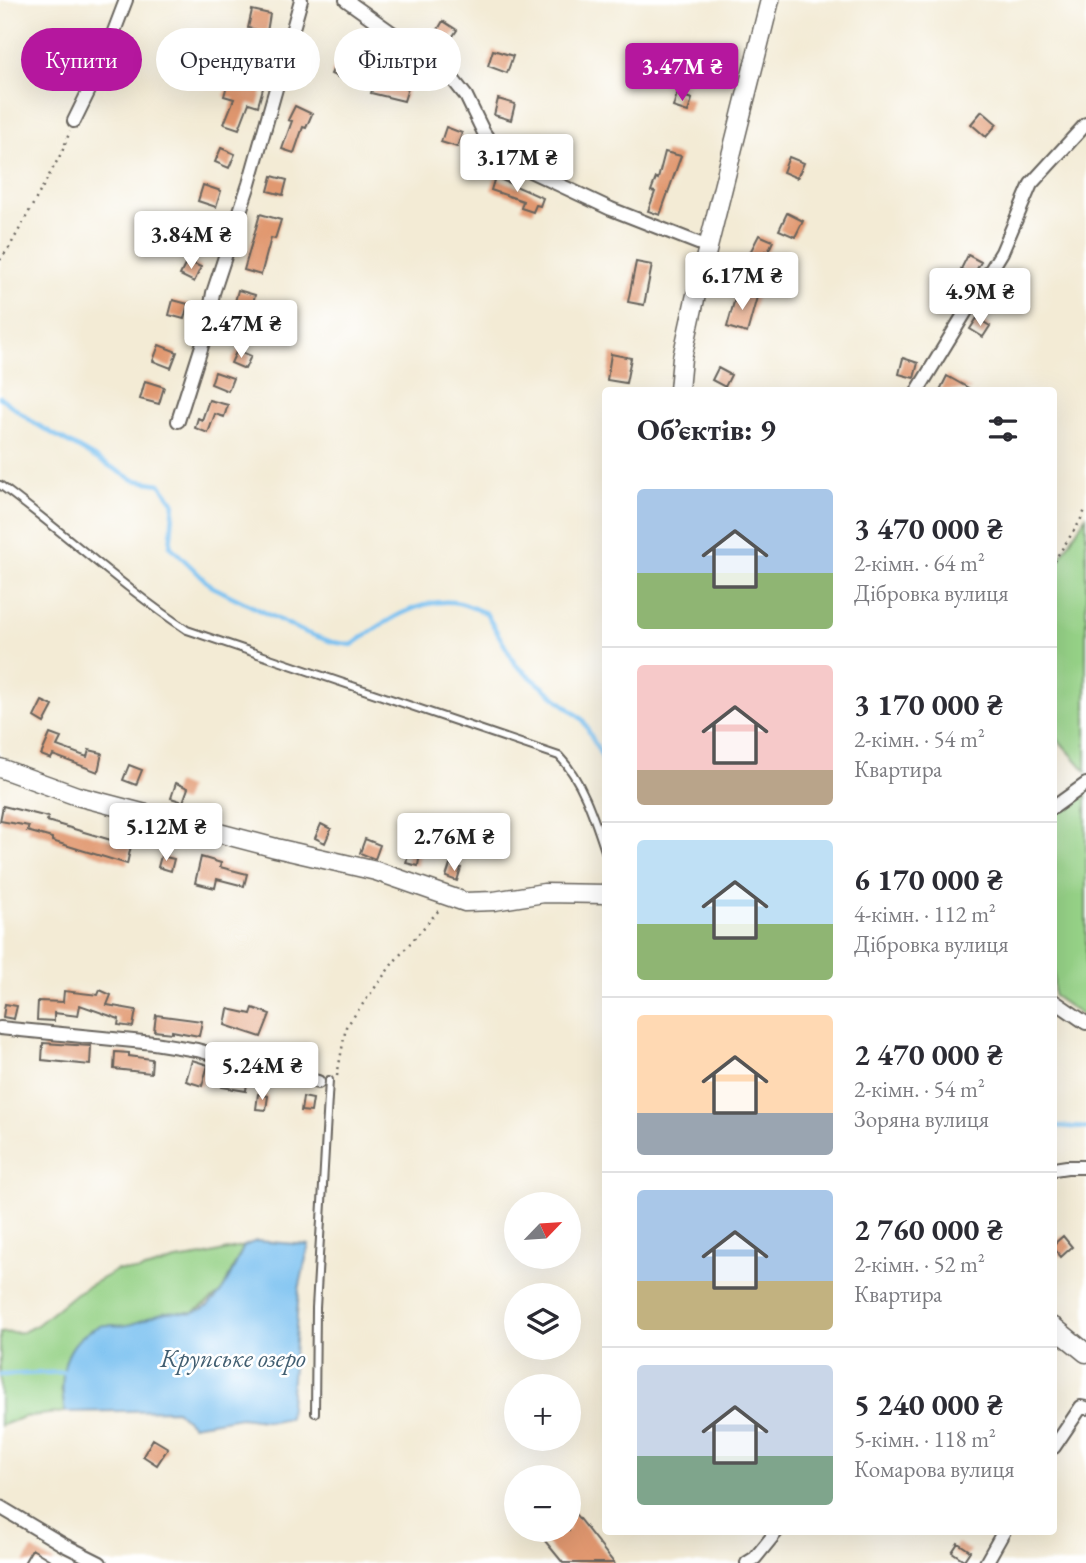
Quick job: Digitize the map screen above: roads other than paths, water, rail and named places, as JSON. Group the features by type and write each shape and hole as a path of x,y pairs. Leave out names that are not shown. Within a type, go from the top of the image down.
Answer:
{"street":[{"path":"74,121 100,68 126,0"},
{"path":"178,421 206,333 213,293 249,184 301,0"},
{"path":"346,0 447,72 466,96 484,133 499,153 528,170 611,209 708,247"},
{"path":"679,387 682,358 708,247 770,0"},
{"path":"920,387 1002,252 1031,184 1086,124"},
{"path":"0,768 77,796 376,871 465,902 494,901 544,893 602,894"},
{"path":"1057,805 1086,783"},
{"path":"1057,1004 1086,1023"},
{"path":"0,1028 154,1043 197,1050 327,1081"},
{"path":"1057,1169 1086,1167"},
{"path":"1057,1329 1086,1353"},
{"path":"1057,1443 1081,1407 1086,1408"},
{"path":"0,1507 100,1563"},
{"path":"747,1563 755,1558 774,1535"},
{"path":"986,1563 1002,1535"}],"lane":[{"path":"0,485 39,513 146,603 187,630 559,756 570,767 602,844"},
{"path":"315,1413 316,1296 328,1133 327,1081"}],"water":[{"name":"Крупське озеро","path":"256,1241 309,1245 299,1290 289,1418 272,1421 241,1417 192,1425 176,1410 65,1412 63,1373 70,1351 77,1341 103,1325 127,1325 162,1313 194,1312 204,1308 225,1285 244,1246"}],"waterway":[{"path":"0,397 34,423 134,480 160,484 174,503 170,546 211,586 304,632 332,642 352,645 402,613 431,603 459,603 486,613 516,665 583,720 602,757"},
{"path":"1057,1126 1086,1128"},
{"path":"0,1375 66,1372"}]}
